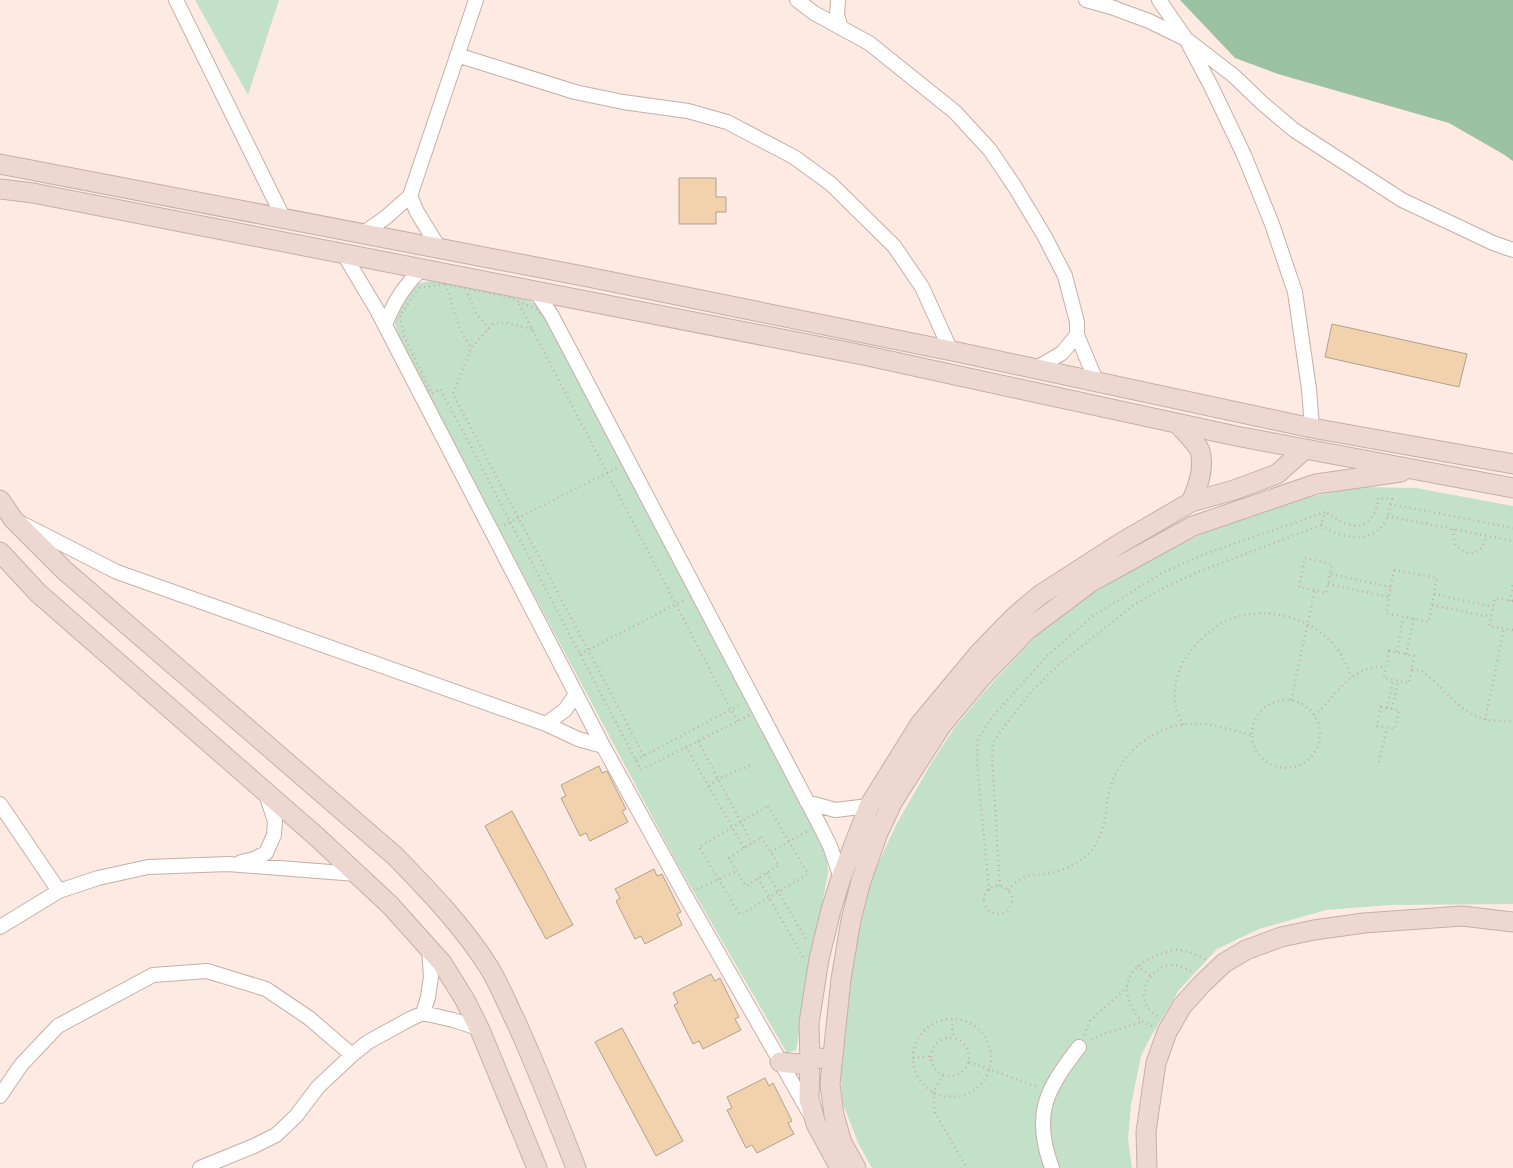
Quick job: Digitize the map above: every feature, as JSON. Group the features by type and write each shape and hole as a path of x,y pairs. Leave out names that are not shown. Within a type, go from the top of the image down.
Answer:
{"street":[{"path":"176,0 284,218"},
{"path":"362,234 385,218 410,196 476,0"},
{"path":"797,0 814,13 869,43 955,112 990,150 1015,187 1065,276 1077,322 1077,335 1097,383"},
{"path":"838,0 837,15 841,28"},
{"path":"1086,0 1116,4 1186,39 1234,76 1294,130 1402,200 1493,243 1513,250"},
{"path":"1159,0 1186,39 1211,86 1244,155 1272,224 1296,292 1309,389 1312,428"},
{"path":"457,55 575,92 623,102 688,111 727,122 794,157 831,184 894,246 922,287 951,351"},
{"path":"0,164 588,277 951,351 1312,428 1513,464"},
{"path":"0,189 33,193 535,290 853,353 1305,449 1513,488"},
{"path":"410,196 438,248"},
{"path":"343,253 385,325 603,746 840,1168"},
{"path":"385,325 394,302 408,282 422,268"},
{"path":"535,290 552,316 819,824 830,846 841,878"},
{"path":"1035,369 1062,353 1077,335"},
{"path":"1177,423 1200,450 1202,470 1191,502"},
{"path":"816,1124 809,1099 809,1023 819,959 831,910 841,878 869,806 920,724 980,652 1014,617 1040,595 1191,502 1234,490 1277,474 1305,449"},
{"path":"856,1168 842,1143 834,1115 830,1084 841,979 851,920 861,881 893,800 942,726 980,679 1026,630 1091,582 1193,526 1316,484 1418,470"},
{"path":"0,500 13,519 64,570 395,856 430,892 467,935 491,970 536,1066 576,1168"},
{"path":"13,519 116,572 546,724 578,739 603,746"},
{"path":"0,552 38,593 317,837 390,905 429,949 442,964 464,1000 478,1028 537,1168"},
{"path":"546,724 565,710 576,694"},
{"path":"228,864 254,859 266,853 274,835 275,821 266,794"},
{"path":"807,802 835,810 869,806"},
{"path":"0,804 59,891"},
{"path":"0,926 59,891 98,878 148,867 228,864 356,874"},
{"path":"1147,1168 1146,1132 1156,1063 1170,1028 1182,1006 1224,964 1246,950 1281,937 1314,930 1364,923 1462,916 1513,922"},
{"path":"423,1013 431,977 429,949"},
{"path":"0,1096 21,1065 58,1026 154,975 207,971 266,989 309,1018 352,1055"},
{"path":"200,1168 276,1135 296,1116 318,1087 352,1055 368,1042 410,1019 423,1013 478,1028"},
{"path":"1052,1168 1046,1152 1042,1116 1045,1102 1056,1079 1079,1047"},
{"path":"780,1062 798,1064 833,1054"}],"path":[{"path":"445,284 460,329 471,348"},
{"path":"445,284 465,288 508,297 536,308 547,320 754,713 641,770 443,394 440,389 432,394 404,336 400,315 419,288 445,284"},
{"path":"465,288 475,312 489,329"},
{"path":"518,301 730,710 738,721"},
{"path":"532,329 507,323 494,323 471,348 452,394 644,756"},
{"path":"491,531 623,465"},
{"path":"989,890 977,764 978,739 993,716 1047,656 1093,616 1162,573 1204,554 1325,512 1343,523 1356,526 1373,518 1378,505 1378,498 1392,499 1384,524 1368,536 1358,538 1338,535 1321,526 1203,570 1159,590 1134,605 1058,665 1032,691 1000,732 994,743 992,758 1000,886"},
{"path":"1390,504 1513,528"},
{"path":"1321,526 1325,512"},
{"path":"1388,516 1513,541"},
{"path":"1454,529 1453,541 1456,547 1470,554 1477,552 1483,546 1486,536"},
{"path":"1305,558 1332,564 1328,584 1326,593 1298,587 1305,558"},
{"path":"1394,570 1437,578 1434,594 1428,622 1386,614 1394,570"},
{"path":"1330,574 1390,587"},
{"path":"1513,583 1511,601 1495,598 1489,626 1513,630"},
{"path":"1328,584 1389,597"},
{"path":"1291,700 1314,590"},
{"path":"1434,594 1493,607"},
{"path":"580,654 692,596"},
{"path":"1432,605 1491,617"},
{"path":"1183,725 1176,707 1177,680 1183,662 1202,638 1224,622 1238,617 1261,613 1280,615 1315,628 1337,649 1347,665 1352,678"},
{"path":"1397,652 1403,617"},
{"path":"1406,654 1414,619"},
{"path":"1485,720 1504,628"},
{"path":"1389,651 1406,654 1414,656 1409,683 1384,678 1389,651"},
{"path":"1314,715 1352,678 1368,669 1378,666 1386,667"},
{"path":"1412,669 1422,672 1471,714 1485,720 1513,721"},
{"path":"1387,708 1393,680"},
{"path":"1392,709 1398,681"},
{"path":"1279,700 1291,700 1302,704 1314,715 1318,722 1320,734 1318,746 1312,756 1303,764 1292,768 1280,768 1268,764 1259,757 1253,746 1251,734 1253,723 1259,712 1268,704 1279,700"},
{"path":"636,760 747,701"},
{"path":"1381,707 1392,709 1399,710 1395,729 1377,726 1381,707"},
{"path":"1008,890 1022,878 1065,870 1090,852 1100,836 1108,810 1109,793 1114,776 1130,752 1141,743 1160,732 1183,725 1208,725 1251,734"},
{"path":"1379,762 1387,728"},
{"path":"698,741 752,843"},
{"path":"686,747 744,848"},
{"path":"709,786 718,779 754,764"},
{"path":"768,806 808,874 740,915 699,847 741,822 768,806"},
{"path":"771,852 819,824"},
{"path":"761,837 779,865 746,886 729,858 752,843 761,837"},
{"path":"685,895 737,871"},
{"path":"767,872 819,959"},
{"path":"758,878 816,980"},
{"path":"1000,886 1008,890 1012,897 1011,906 1006,912 998,914 990,912 985,905 984,897 989,890 1000,886"},
{"path":"1141,1022 1129,1002 1127,986 1130,975 1137,966 1154,956 1178,949 1208,961 1211,975 1195,973 1173,964 1162,966 1154,972 1144,990 1147,1008 1170,1028"},
{"path":"1137,966 1151,976"},
{"path":"1079,1047 1090,1021 1127,986"},
{"path":"952,1019 953,1038"},
{"path":"952,1019 966,1021 974,1025 987,1039 991,1057 989,1070 982,1083 974,1090 957,1097 948,1097 933,1092 923,1084 914,1067 913,1058 917,1040 923,1032 938,1021 952,1019"},
{"path":"1079,1047 1103,1034 1141,1022 1170,1028"},
{"path":"953,1038 958,1039 965,1045 969,1053 968,1062 964,1070 956,1075 947,1076 938,1072 933,1065 931,1056 934,1047 940,1040 953,1038"},
{"path":"913,1058 931,1056"},
{"path":"968,1062 1050,1091"},
{"path":"944,1075 933,1092 935,1113 967,1168"}],"green space":[{"path":"195,0 279,0 248,95"},
{"path":"1180,0 1513,0 1513,161 1449,123 1278,74 1235,58"},
{"path":"432,281 519,297 536,304 549,317 826,849 828,872 796,1050 787,1053 677,863 408,358 395,325 395,315 415,284"},
{"path":"1357,487 1416,488 1513,506 1513,904 1389,905 1326,910 1259,929 1217,949 1179,990 1141,1056 1131,1105 1128,1139 1132,1168 872,1168 858,1143 842,1101 840,1056 853,958 872,877 896,825 932,762 955,727 1035,637 1092,594 1141,564 1202,534 1301,499"}],"building":[{"path":"679,178 716,178 716,197 726,197 726,212 716,212 716,224 679,224"},
{"path":"1332,324 1467,354 1459,387 1325,357"},
{"path":"599,766 602,773 607,771 626,809 622,811 628,822 590,841 586,833 580,836 561,798 566,796 561,785"},
{"path":"512,811 573,925 546,939 485,826"},
{"path":"654,869 657,876 662,874 681,912 677,914 682,925 645,944 641,936 635,939 616,901 620,898 615,889"},
{"path":"711,974 715,981 720,978 739,1017 735,1019 741,1030 703,1049 699,1041 693,1044 674,1005 678,1003 673,993"},
{"path":"622,1028 683,1141 656,1156 595,1042"},
{"path":"765,1078 769,1086 773,1083 792,1121 788,1123 794,1134 757,1153 752,1145 746,1148 727,1110 732,1108 727,1097"}]}
